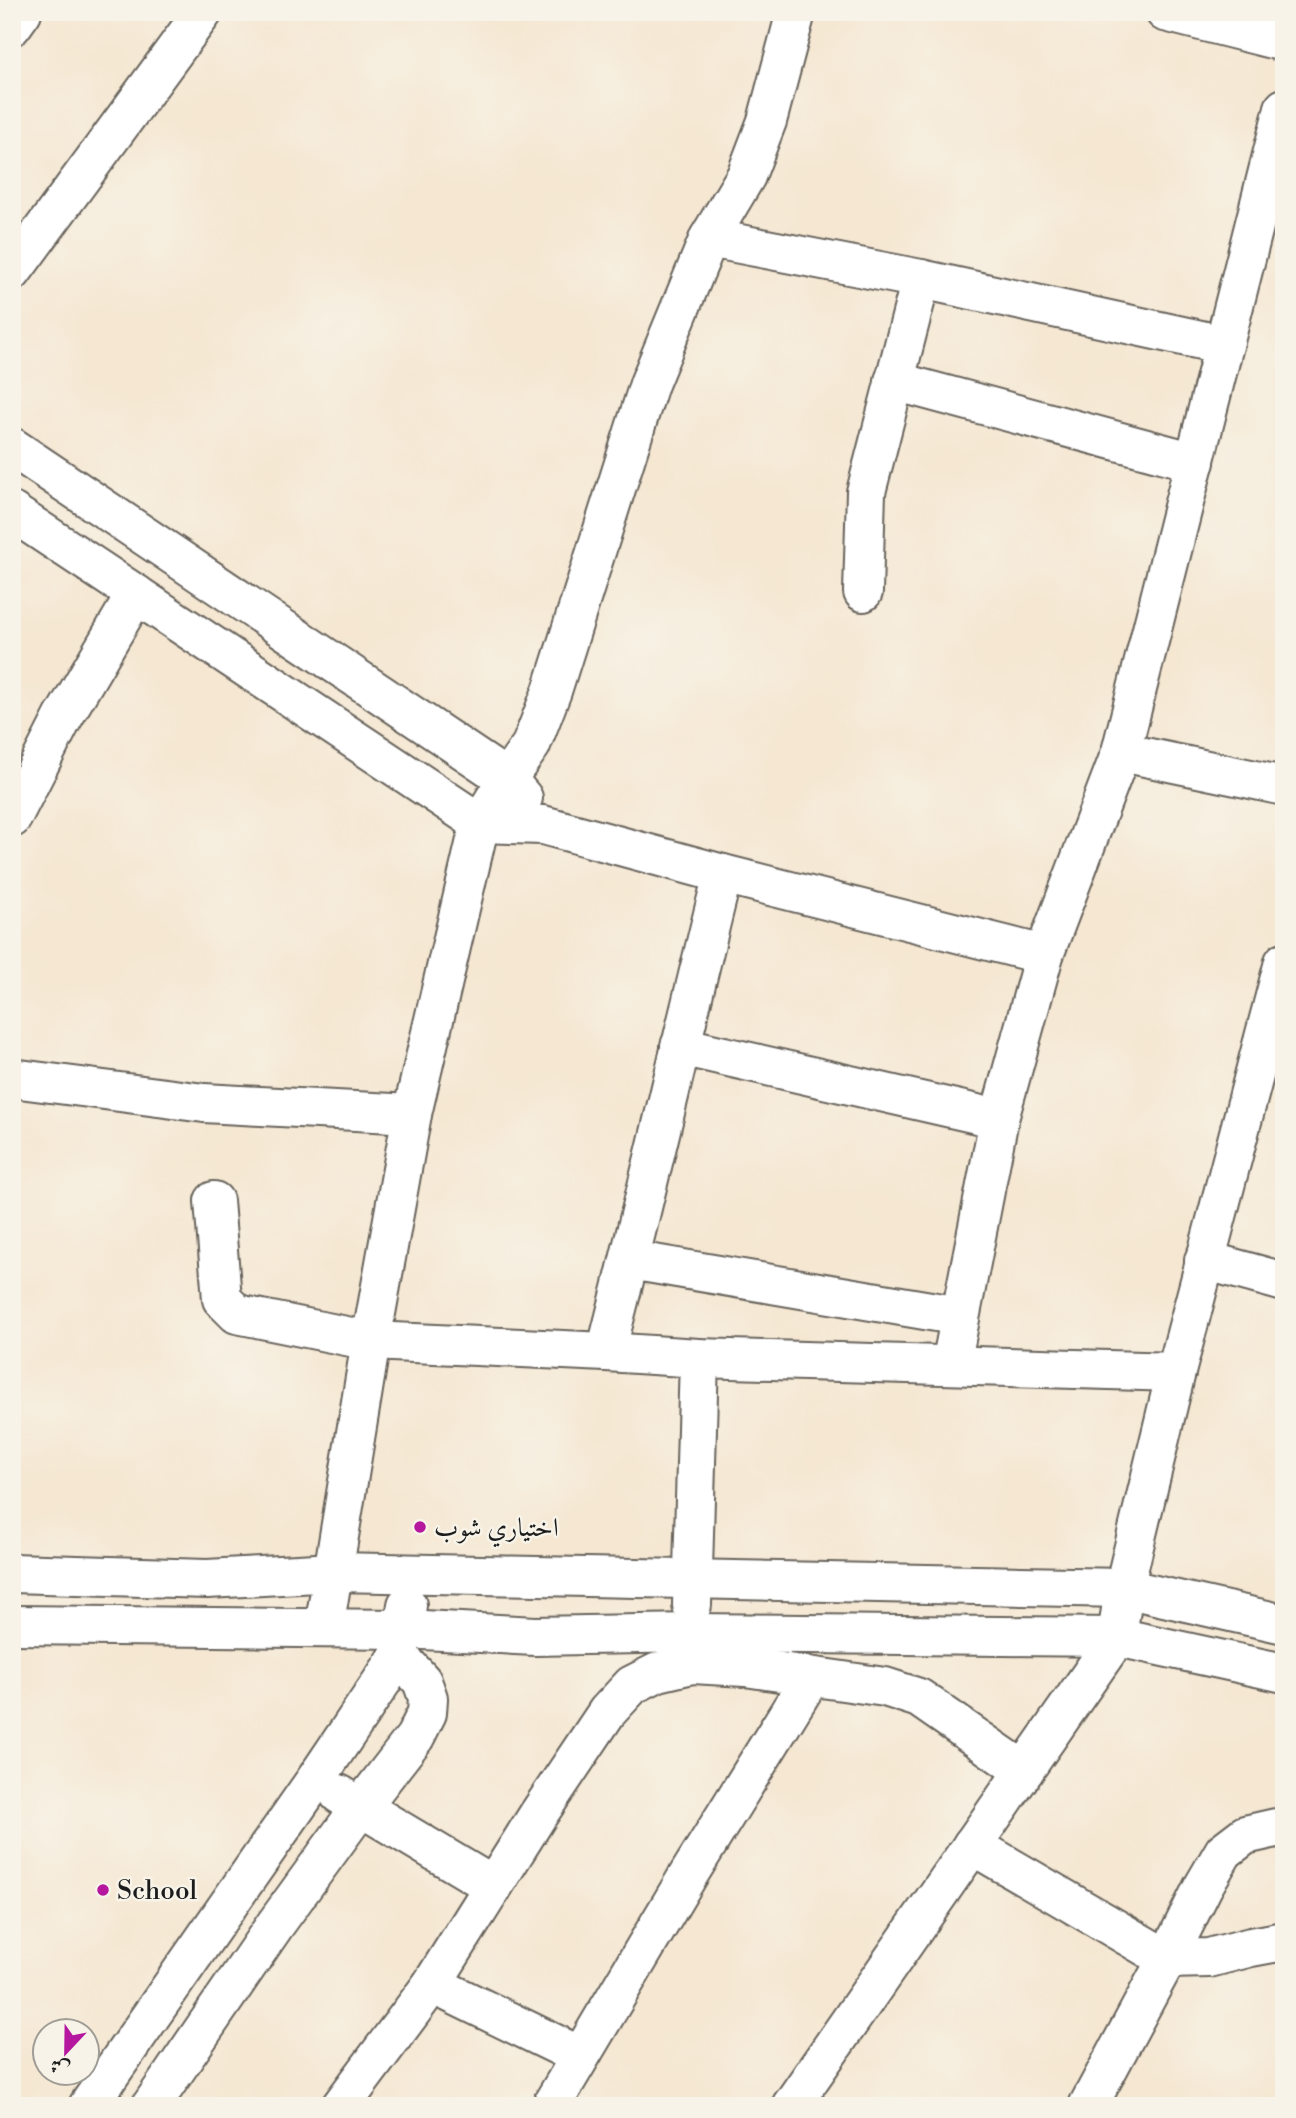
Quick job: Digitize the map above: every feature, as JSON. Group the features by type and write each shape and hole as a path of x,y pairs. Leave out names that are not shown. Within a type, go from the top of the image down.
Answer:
{"street":[{"path":"12,26 22,12"},
{"path":"12,272 203,12"},
{"path":"324,1628 371,1341 412,1114 480,822 531,745 548,702 649,384 709,239 746,176 767,121 796,12"},
{"path":"1166,12 1239,21 1284,42"},
{"path":"951,1365 999,1119 1044,955 1121,752 1284,108"},
{"path":"709,239 921,279 1224,345"},
{"path":"863,592 866,492 921,279"},
{"path":"894,381 1195,462"},
{"path":"12,447 507,779 543,825"},
{"path":"12,512 480,822 543,825 723,874 1044,955"},
{"path":"12,818 62,718 136,594"},
{"path":"1121,752 1284,786"},
{"path":"606,1352 723,874"},
{"path":"791,2106 1116,1637 1124,1588 1176,1372 1284,962"},
{"path":"680,1046 999,1119"},
{"path":"12,1078 204,1103 412,1114"},
{"path":"214,1201 222,1299 237,1314 371,1341 699,1358 1176,1372"},
{"path":"630,1260 960,1316"},
{"path":"1204,1261 1284,1282"},
{"path":"691,1633 699,1358"},
{"path":"12,1573 207,1579 335,1572 1124,1588 1284,1624"},
{"path":"88,2106 316,1779 401,1642 411,1575"},
{"path":"93,1626 99,1576"},
{"path":"12,1625 324,1628 401,1642 691,1633 1116,1637 1284,1673"},
{"path":"151,2106 275,1925 415,1737 427,1713 428,1698 401,1642"},
{"path":"341,2106 432,1984 538,1815 607,1712 632,1685 658,1672 692,1664 745,1667 885,1687 919,1698 1024,1771"},
{"path":"551,2106 811,1676"},
{"path":"316,1779 493,1886"},
{"path":"1088,2106 1224,1851 1245,1835 1276,1828 1284,1829"},
{"path":"972,1845 1167,1959 1209,1958 1284,1941"},
{"path":"432,1984 580,2056"}],"place":[{"name":"اختياري شوب","path":"420,1527"},
{"name":"School","path":"103,1890"}]}
